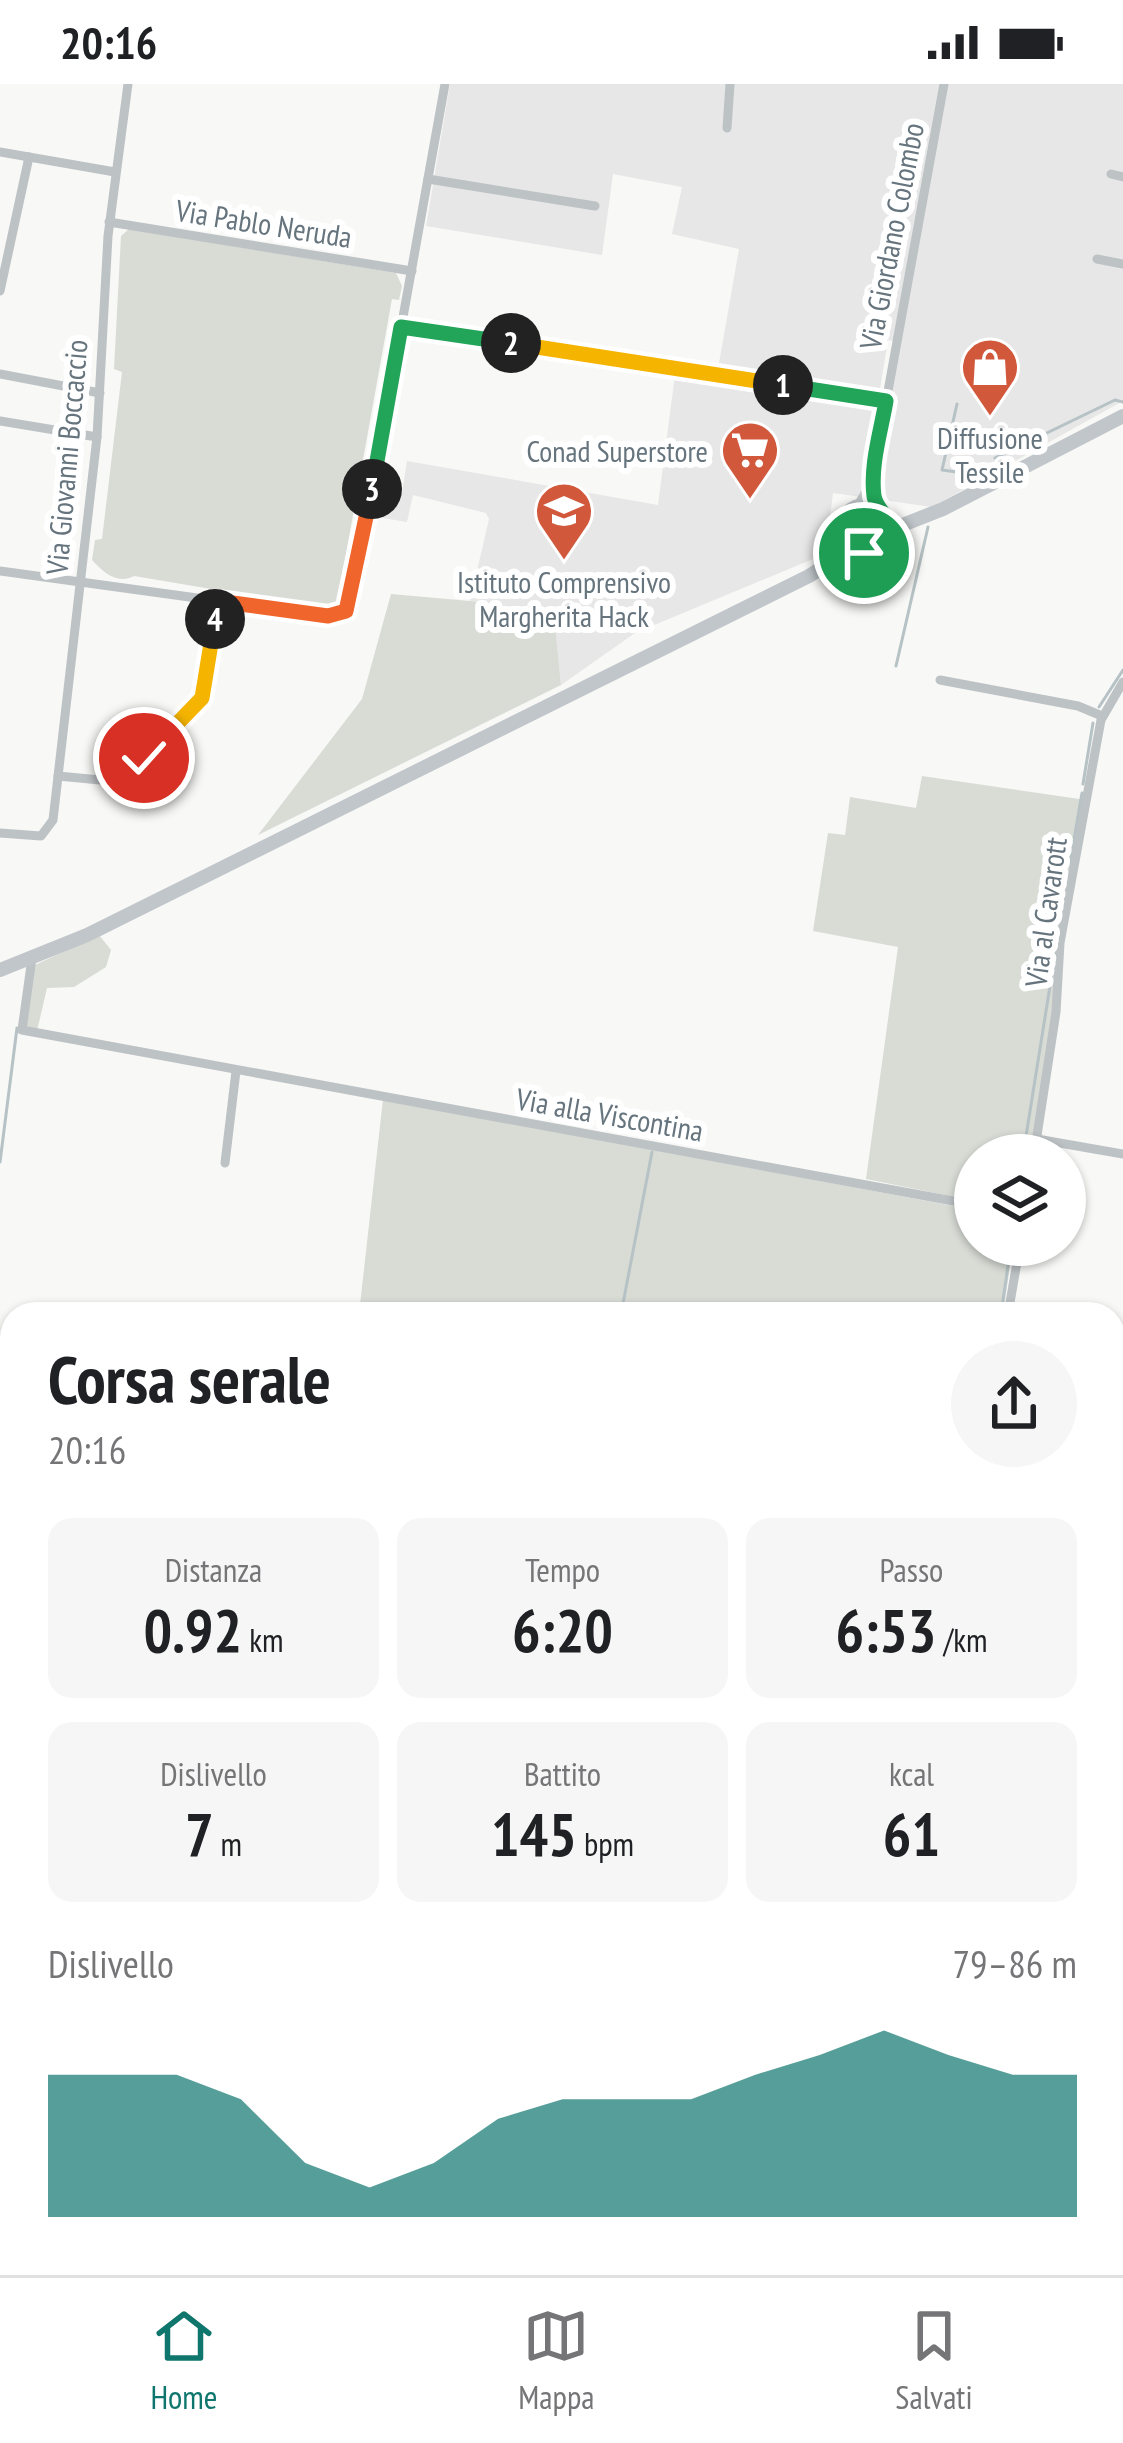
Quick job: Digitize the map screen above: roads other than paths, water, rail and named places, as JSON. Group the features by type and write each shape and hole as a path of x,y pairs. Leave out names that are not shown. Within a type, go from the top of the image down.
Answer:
{"main road":[{"path":"0,970 87,935 840,557 872,551 900,526 1123,416"},
{"path":"809,576 831,554 844,516 858,506 905,514 943,508"},
{"path":"879,509 888,524 886,539"},
{"path":"841,530 845,543 857,552"}],"street":[{"name":"Via Giovanni Boccaccio","path":"0,833 46,833 52,823 98,436 110,222 128,84"},
{"path":"0,571 328,616 341,615 349,607 445,84"},
{"path":"728,128 730,84"},
{"name":"Via Giordano Colombo","path":"858,506 875,468 944,84"},
{"path":"0,152 115,172"},
{"path":"0,291 29,158"},
{"path":"428,179 595,206"},
{"name":"Via Pablo Neruda","path":"110,222 412,271"},
{"path":"1097,259 1123,264"},
{"path":"401,327 886,401"},
{"path":"0,374 100,393"},
{"path":"0,421 98,436"},
{"name":"Via Giordano Colombo","path":"875,468 879,509"},
{"path":"58,776 100,780 144,758 202,698 218,601"},
{"path":"940,680 1078,706 1102,716"},
{"name":"Via al Cavarott","path":"1038,1134 1060,943 1102,716 1123,682"},
{"name":"Via alla Viscontina","path":"32,958 22,1030 954,1201"},
{"path":"225,1163 236,1070"},
{"path":"1086,1147 1123,1154"},
{"path":"1011,1302 1017,1266"}],"waterway":[{"path":"995,458 1115,400 1123,402"},
{"path":"957,404 942,470 964,473"},
{"path":"973,469 983,464"},
{"path":"896,666 928,527"},
{"path":"1099,707 1123,670"},
{"path":"1083,784 1093,723"},
{"path":"1070,863 1082,793"},
{"path":"1026,1134 1054,961"},
{"path":"0,1162 17,1028"},
{"path":"623,1302 652,1152"},
{"path":"1003,1302 1008,1266"}],"place":[{"name":"Diffusione Tessile","path":"990,418"},
{"name":"Conad Superstore","path":"750,501"},
{"name":"Istituto Comprensivo Margherita Hack","path":"564,562"}]}
